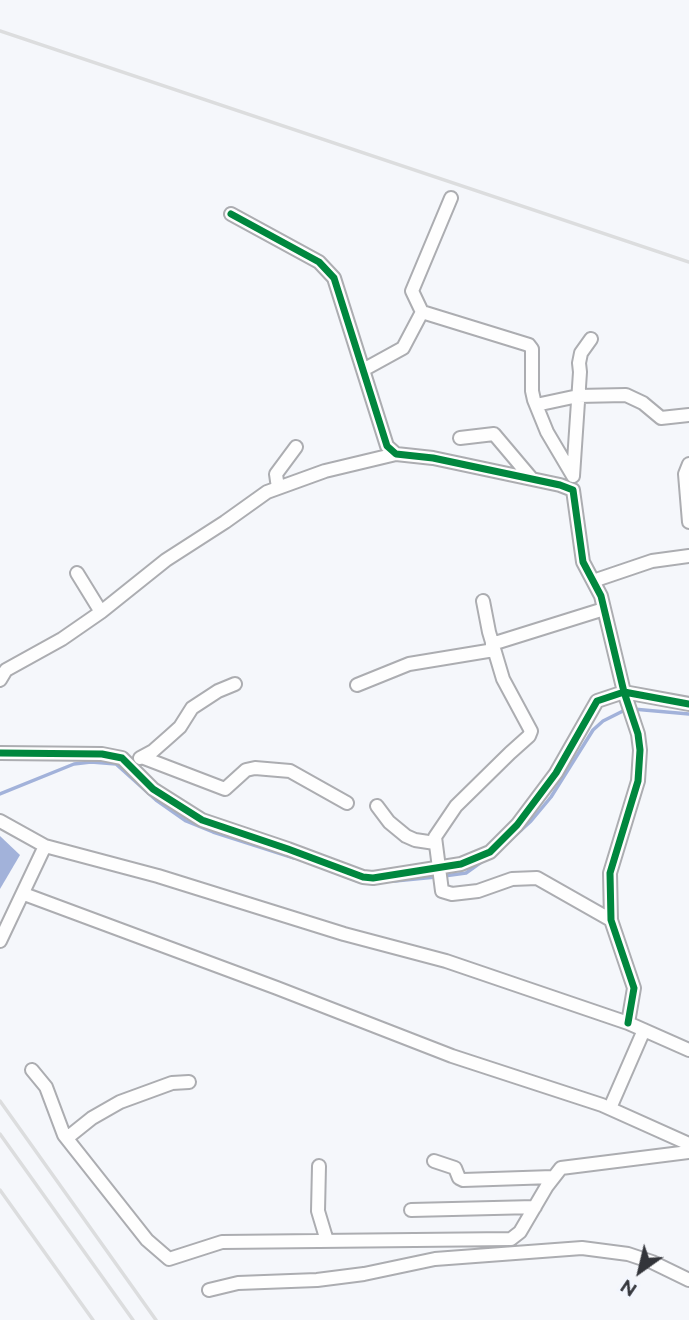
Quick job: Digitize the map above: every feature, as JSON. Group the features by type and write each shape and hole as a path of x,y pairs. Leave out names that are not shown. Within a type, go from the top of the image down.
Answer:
{"street":[{"path":"451,198 412,291 422,312 529,345 532,349 532,391 536,405 547,432 573,476"},
{"path":"231,214 319,262 334,278 387,446 396,454"},
{"path":"363,370 403,348 422,312"},
{"path":"591,339 581,353 573,490 583,562 604,609 640,750 638,780 610,873 611,920 634,988 628,1023"},
{"path":"536,405 579,396 625,395 643,403 661,418 689,415"},
{"path":"460,438 494,434 532,479"},
{"path":"278,488 276,474 296,447"},
{"path":"0,680 6,670 54,644 101,612 166,560 267,492 324,471 396,454 433,458 573,490"},
{"path":"689,464 685,474 689,522"},
{"path":"593,581 652,561 689,556"},
{"path":"77,573 101,612"},
{"path":"483,601 493,647 506,683 531,732 456,806 435,837 442,891 452,894 486,890 512,879 537,878 611,920"},
{"path":"357,685 409,664 493,647 604,609"},
{"path":"144,758 180,727 192,708 218,691 235,684"},
{"path":"122,758 153,789 182,810 202,820 299,852 363,877 439,875 490,852 532,808 556,773 597,701 626,697 689,704"},
{"path":"0,753 102,754 144,758 225,789 246,770 255,768 290,771 347,803"},
{"path":"377,806 389,822 406,836 435,843"},
{"path":"0,821 45,846 158,876 344,934 446,961 628,1023 689,1050"},
{"path":"0,941 45,846"},
{"path":"24,894 453,1056 610,1108 689,1144"},
{"path":"610,1108 644,1030"},
{"path":"32,1070 46,1087 67,1138 147,1240 169,1259 222,1242 511,1239 520,1232 561,1168 689,1152"},
{"path":"67,1138 92,1118 120,1102 172,1083 189,1082"},
{"path":"434,1161 455,1168 463,1180 553,1177"},
{"path":"318,1166 318,1210 327,1241"},
{"path":"411,1210 535,1207"},
{"path":"209,1290 238,1283 364,1274 435,1259 582,1248 628,1254 689,1280"}],"water":[{"path":"0,836 20,855 0,889"}],"waterway":[{"path":"633,709 689,714"},
{"path":"505,845 531,821 551,797 593,730 603,721 625,710"},
{"path":"0,794 74,764 116,764 156,800 186,821 294,858"},
{"path":"444,876 466,873 487,858"},
{"path":"331,871 360,882"},
{"path":"395,881 436,877"}],"railway":[{"path":"0,31 689,262"},
{"path":"0,1101 156,1320"},
{"path":"0,1134 133,1320"},
{"path":"0,1190 93,1320"}],"cycle path":[{"path":"231,214 319,262 334,278 387,446 396,454 433,458 573,490 583,562 601,596 640,750 638,781 610,873 611,920 634,988 628,1023"},
{"path":"0,753 102,754 122,758 153,789 202,820 363,877 373,878 461,864 490,852 517,825 556,773 597,701 624,692 689,704"}]}
